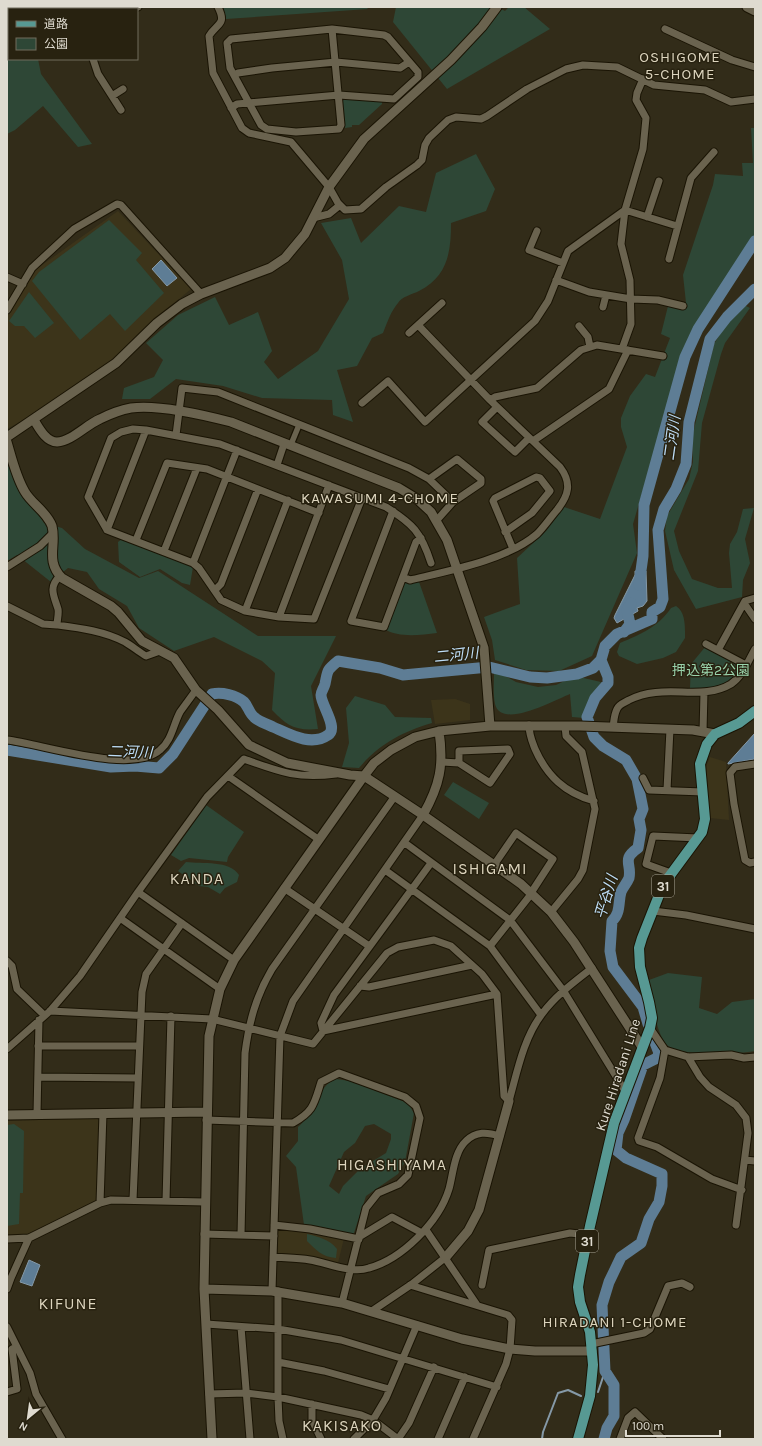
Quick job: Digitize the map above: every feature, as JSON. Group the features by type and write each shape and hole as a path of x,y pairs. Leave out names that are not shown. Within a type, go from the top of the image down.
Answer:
{"main road":[{"path":"715,734 739,723 755,711"},
{"name":"Kure Hiradani Line","path":"578,1439 590,1396 594,1346 578,1287 588,1235 614,1123 650,1028 652,1018 640,967 639,948 653,911 671,873 702,832 705,819 700,764 707,744 715,734"}],"street":[{"path":"218,7 222,20 221,24 209,36 211,64 216,79 242,128 248,133 291,142 329,187 340,205 345,210 361,209 386,187 418,165 422,160 425,145 448,120 456,117 475,119 487,116 527,89 566,69 583,65 617,67 664,87 705,90 731,102 755,99"},
{"path":"7,437 116,363 157,324 182,304 201,294 270,268 285,258 305,234 329,187 351,155 372,130 451,60 482,27 497,7"},
{"path":"747,7 755,11"},
{"path":"231,108 237,104 250,103 338,95 394,100 418,78 418,72 388,37 332,29 231,39 228,43 230,68 250,103 261,124 267,129 296,132 339,129 341,125 338,95 336,62 332,29"},
{"path":"665,29 732,60 755,68"},
{"path":"93,60 98,74 121,110"},
{"path":"234,76 238,73 272,68 336,62 400,68 409,62"},
{"path":"497,407 482,422 515,452 609,389 625,350 631,324 630,280 621,244 625,210 643,149 646,118 636,100 636,94 643,79"},
{"path":"112,96 123,90"},
{"path":"669,259 691,178 714,152"},
{"path":"647,217 659,181"},
{"path":"7,310 32,268 74,229 117,204 121,204 201,294"},
{"path":"313,218 329,214 340,205"},
{"path":"625,210 677,226"},
{"path":"362,403 388,381 425,422 535,321 548,301 568,251 625,210"},
{"path":"537,231 529,250 563,263"},
{"path":"7,277 23,284"},
{"path":"556,280 589,292 631,299 658,300 683,306"},
{"path":"603,307 606,295"},
{"path":"409,333 442,303"},
{"path":"403,577 410,580 457,569 513,549 537,534 564,502 568,493 566,475 560,467 470,380 418,325"},
{"path":"578,326 588,337 590,346"},
{"path":"490,400 537,388 581,350 590,346 597,345 663,356"},
{"path":"176,435 182,388 218,392 409,468 429,479 453,502"},
{"path":"34,420 49,440 55,442 64,441 94,421 122,410 150,408 231,422 288,443 398,488 417,499 437,520 447,540 480,634 486,658 490,726"},
{"path":"277,465 299,425"},
{"path":"362,498 314,620 279,617 245,611 222,600 200,568 193,563 107,530 88,497 111,438 121,432 133,429 176,435 220,444 237,450 362,498 401,515 413,526 421,538 431,563"},
{"path":"107,530 146,430"},
{"path":"7,442 16,472 26,492 49,520 52,527 52,560 57,573 60,576 118,612 142,641 174,658 199,692 218,710 249,745 287,763 364,776 424,815 531,893 551,912 574,942 642,1048"},
{"path":"193,563 237,450"},
{"path":"429,479 457,459 481,479 480,483 453,502 437,520"},
{"path":"136,540 166,463 197,468 227,477 319,513"},
{"path":"164,551 197,468"},
{"path":"505,532 532,513 550,491 540,478 536,477 495,498 493,501 505,532 513,549"},
{"path":"279,617 329,486"},
{"path":"215,590 220,584 258,489"},
{"path":"245,611 288,500"},
{"path":"393,512 351,621 384,627 416,542 421,538"},
{"path":"7,567 40,546 52,534"},
{"path":"57,625 58,610 52,591 54,582 60,576"},
{"path":"718,650 745,601 755,598"},
{"path":"744,603 755,619"},
{"path":"7,606 43,624 82,628 115,637 132,646 146,656 160,650"},
{"path":"706,644 746,665"},
{"path":"613,727 616,711 619,706 638,695 663,690 704,692 718,690 731,683 740,676 755,649"},
{"path":"7,740 85,756 131,759 154,754 169,741 180,713 199,692"},
{"path":"703,732 704,692"},
{"path":"212,1439 204,1289 204,1234 206,1116 209,1036 212,1019 220,989 234,960 318,839 374,763 390,750 415,737 439,731 490,726 595,726 670,729 715,734"},
{"path":"529,726 529,734 550,776 565,788 594,801"},
{"path":"551,912 578,879 582,870 594,820 595,809 582,752 566,736 565,726"},
{"path":"667,790 670,729"},
{"path":"283,1439 279,1421 278,1329 273,1257 280,1036 293,1001 424,815 438,786 442,762 439,731"},
{"path":"442,762 459,763 490,784 510,754 508,749 459,751 459,763"},
{"path":"7,1049 44,1015 80,976 138,892 207,797 244,759 286,774 314,777 342,773"},
{"path":"755,764 735,767 730,773 734,804 745,860 750,863 755,862"},
{"path":"228,776 318,839"},
{"path":"643,778 649,790 703,792"},
{"path":"241,1235 245,1053 248,1028 256,999 265,982 395,796"},
{"path":"490,946 531,893 553,859 516,833 494,865"},
{"path":"671,873 646,864 653,836 698,838"},
{"path":"405,843 510,920 563,990 625,1091"},
{"path":"323,1031 321,1023 334,995 431,863"},
{"path":"385,870 490,946 541,1015"},
{"path":"284,888 370,946"},
{"path":"138,892 234,960"},
{"path":"653,911 686,915 755,929"},
{"path":"120,918 220,989"},
{"path":"133,1200 142,992 146,974 182,923"},
{"path":"7,961 12,966 17,989 44,1015 172,1016 212,1019 313,1044 387,953 398,948 434,940 451,946 482,974 497,994 504,1096 509,1101"},
{"path":"360,986 369,987 472,965"},
{"path":"372,1311 410,1285 446,1257 468,1231 479,1210 522,1055 541,1015 563,990 592,968"},
{"path":"323,1031 497,994"},
{"path":"37,1114 38,1046 44,1015"},
{"path":"166,1202 172,1016"},
{"path":"650,1028 664,1050 660,1078 638,1138 639,1141 657,1147 712,1179 742,1190"},
{"path":"38,1046 139,1046"},
{"path":"664,1050 688,1057 731,1055 744,1058 755,1057"},
{"path":"688,1057 700,1077 709,1087 736,1105 746,1118 751,1129 736,1225"},
{"path":"7,1115 169,1112 244,1122 293,1123 305,1116 312,1108 321,1082 330,1076 339,1073 405,1097 416,1106 420,1118 408,1175 399,1184 378,1193 366,1208 342,1303"},
{"path":"38,1076 138,1078"},
{"path":"100,1203 103,1113"},
{"path":"273,1257 309,1260 351,1269 367,1269 380,1264 424,1232 437,1214 448,1192 459,1152 465,1142 484,1132 500,1136"},
{"path":"745,1160 755,1161"},
{"path":"7,1239 29,1238 100,1203 111,1200 205,1202"},
{"path":"274,1225 310,1229 359,1238 392,1217 424,1232 446,1257 477,1305"},
{"path":"482,1285 489,1250 570,1233 588,1235"},
{"path":"204,1234 274,1236"},
{"path":"7,1289 10,1278 29,1238"},
{"path":"204,1289 275,1291 342,1303 482,1344 510,1349 535,1351 594,1346 609,1340 644,1333 650,1329 668,1286 682,1283 690,1287"},
{"path":"410,1285 508,1315 512,1320 510,1349 497,1387 474,1439"},
{"path":"206,1324 278,1329 341,1340 497,1387"},
{"path":"354,1439 373,1420 389,1389 417,1325"},
{"path":"7,1327 30,1373 36,1394 62,1439"},
{"path":"241,1327 248,1432 250,1439"},
{"path":"7,1392 17,1389 12,1349 17,1347"},
{"path":"278,1362 324,1371 389,1389"},
{"path":"209,1394 246,1393 278,1397 312,1404 373,1420 398,1439 409,1423 434,1367"},
{"path":"438,1439 465,1377"},
{"path":"312,1404 312,1420 321,1439"},
{"path":"620,1439 628,1418 636,1412 663,1439"}],"shaded area":[{"path":"118,211 191,289 154,320 121,353 32,415 7,429 7,316 35,270"},
{"path":"455,699 470,704 470,720 435,724 431,700"},
{"path":"710,757 726,762 729,820 710,818 706,767"},
{"path":"96,1118 100,1121 98,1198 96,1202 33,1234 7,1236 7,1121"},
{"path":"281,1228 344,1238 338,1263 279,1255 277,1252 278,1230"}],"green space":[{"path":"7,7 26,7 8,8 8,60 38,60 41,74 92,144 78,147 43,106 15,130 7,134"},
{"path":"223,7 366,7 368,9 226,19"},
{"path":"396,7 497,7 505,11 509,7 524,7 550,29 447,89 393,22"},
{"path":"345,98 382,102 382,104 359,125 352,125 352,127 345,128 342,102"},
{"path":"751,128 755,128 755,239 690,336 679,366 633,524 637,553 592,656 559,671 526,670 495,660 492,640 484,617 520,604 517,558 546,531 564,507 600,519 627,447 621,427 621,418 630,396 646,374 655,377 670,338 661,334 668,306 683,308 686,303 683,275 713,185 715,174 743,176 742,163 753,163"},
{"path":"476,154 495,189 486,211 451,223 449,253 442,271 429,285 404,297 400,301 391,313 383,333 372,338 357,366 337,370 353,422 333,415 332,400 262,398 223,386 176,379 150,399 122,399 124,388 154,377 163,360 146,343 178,315 215,297 229,325 258,312 272,351 264,362 278,379 318,351 349,299 342,260 321,223 351,218 361,243 399,206 426,212 436,173"},
{"path":"109,220 142,253 136,260 164,293 125,331 110,314 80,340 32,281 39,272"},
{"path":"29,292 54,323 35,338 24,326 15,326 9,321"},
{"path":"744,305 750,308 725,343 721,354 702,423 698,471 674,531 679,551 692,579 718,588 732,588 729,553 730,544 737,532 743,509 754,508 745,539 750,563 743,580 742,597 696,609 674,570 665,531 667,516 689,479 693,462 692,438 714,344 725,326"},
{"path":"10,466 44,523 62,528 85,549 139,578 158,571 258,636 336,636 311,686 318,729 304,729 287,724 272,710 275,673 262,661 214,637 174,651 139,628 127,606 99,589 87,572 68,568 51,582 17,555 7,561 7,467"},
{"path":"122,539 193,567 190,585 182,583 160,569 140,577 119,562 118,542"},
{"path":"403,579 418,579 437,633 403,635 384,629"},
{"path":"676,606 682,612 685,625 685,638 676,652 663,658 637,664 619,656 617,652 620,643 655,625 671,608"},
{"name":"押込第2公園","path":"706,646 743,666 732,678 720,685 706,688 690,688 691,664"},
{"path":"496,671 516,682 538,687 556,685 575,676 601,682 597,691 590,698 584,718 572,717 570,694 529,711 517,714 507,714 499,711 495,704 494,673"},
{"path":"355,696 385,705 395,717 431,718 432,723 411,730 392,740 375,752 359,768 342,767 349,743 346,708"},
{"path":"453,782 489,803 479,819 444,795"},
{"path":"206,805 244,832 228,857 227,862 189,858 181,861 171,855"},
{"path":"186,862 215,864 229,867 235,870 239,875 237,882 225,888 220,894 208,887 199,886 178,871"},
{"path":"668,973 702,977 699,1008 717,1014 732,1002 755,999 755,1051 710,1054 674,1049 667,1045 659,1031 649,980"},
{"path":"336,1079 350,1081 405,1102 414,1113 405,1162 398,1174 366,1196 353,1236 304,1225 296,1167 286,1156 298,1141 298,1127 308,1115 320,1093 330,1082","holes":["374,1124 391,1134 391,1139 386,1153 360,1169 343,1186 339,1194 329,1186 344,1152 355,1143 365,1126"]},
{"path":"14,1124 24,1131 23,1193 20,1193 19,1224 7,1226 7,1125"},
{"path":"307,1234 320,1237 331,1243 337,1249 336,1258 323,1255 316,1250 307,1241"}],"water":[{"path":"161,260 177,278 167,286 152,269"},
{"path":"635,571 646,571 647,601 643,606 637,608 638,611 617,623 614,618 615,615 635,575"},
{"path":"755,733 755,759 728,764 728,763"},
{"path":"29,1260 40,1265 32,1286 20,1282"}],"waterway":[{"path":"639,585 643,556 644,505 685,357 698,329 755,241"},
{"name":"二河川","path":"7,750 111,767 135,766 159,768 173,754 212,694 216,693 229,695 241,700 244,702 251,714 261,722 300,738 314,740 328,735 331,732 331,722 321,694 328,671 338,661 380,668 403,675 489,667 530,677 547,678 577,674 593,668 601,660 605,646 617,634 652,619 652,612 660,607 663,599 658,530 664,509 676,489 686,464 689,422 710,339 727,317 755,289"},
{"path":"624,632 630,624 627,610 631,603"},
{"name":"平谷川","path":"601,660 608,677 608,683 595,698 587,717 594,737 603,746 626,760 637,779 643,809 639,819 641,830 638,848 628,859 630,873 629,878 621,892 618,911 612,921 610,951 613,967 643,1007 648,1024"},
{"name":"平谷川","path":"604,1439 607,1428 614,1416 614,1385 605,1371 602,1305 609,1282 621,1257 641,1243 649,1219 659,1202 662,1186 662,1174 626,1158 616,1150 618,1133 643,1065 657,1058 659,1053 654,1040"},
{"name":"平谷川","path":"598,1392 605,1371"},
{"name":"平谷川","path":"542,1439 543,1432 558,1393 568,1390 581,1396"}],"district":[{"name":"OSHIGOME 5-CHOME","path":"680,66"},
{"name":"KAWASUMI 4-CHOME","path":"380,498"},
{"name":"ISHIGAMI","path":"490,868"},
{"name":"KANDA","path":"197,878"},
{"name":"HIGASHIYAMA","path":"392,1164"},
{"name":"KIFUNE","path":"68,1303"},
{"name":"HIRADANI 1-CHOME","path":"615,1322"},
{"name":"KAKISAKO","path":"342,1425"}]}
